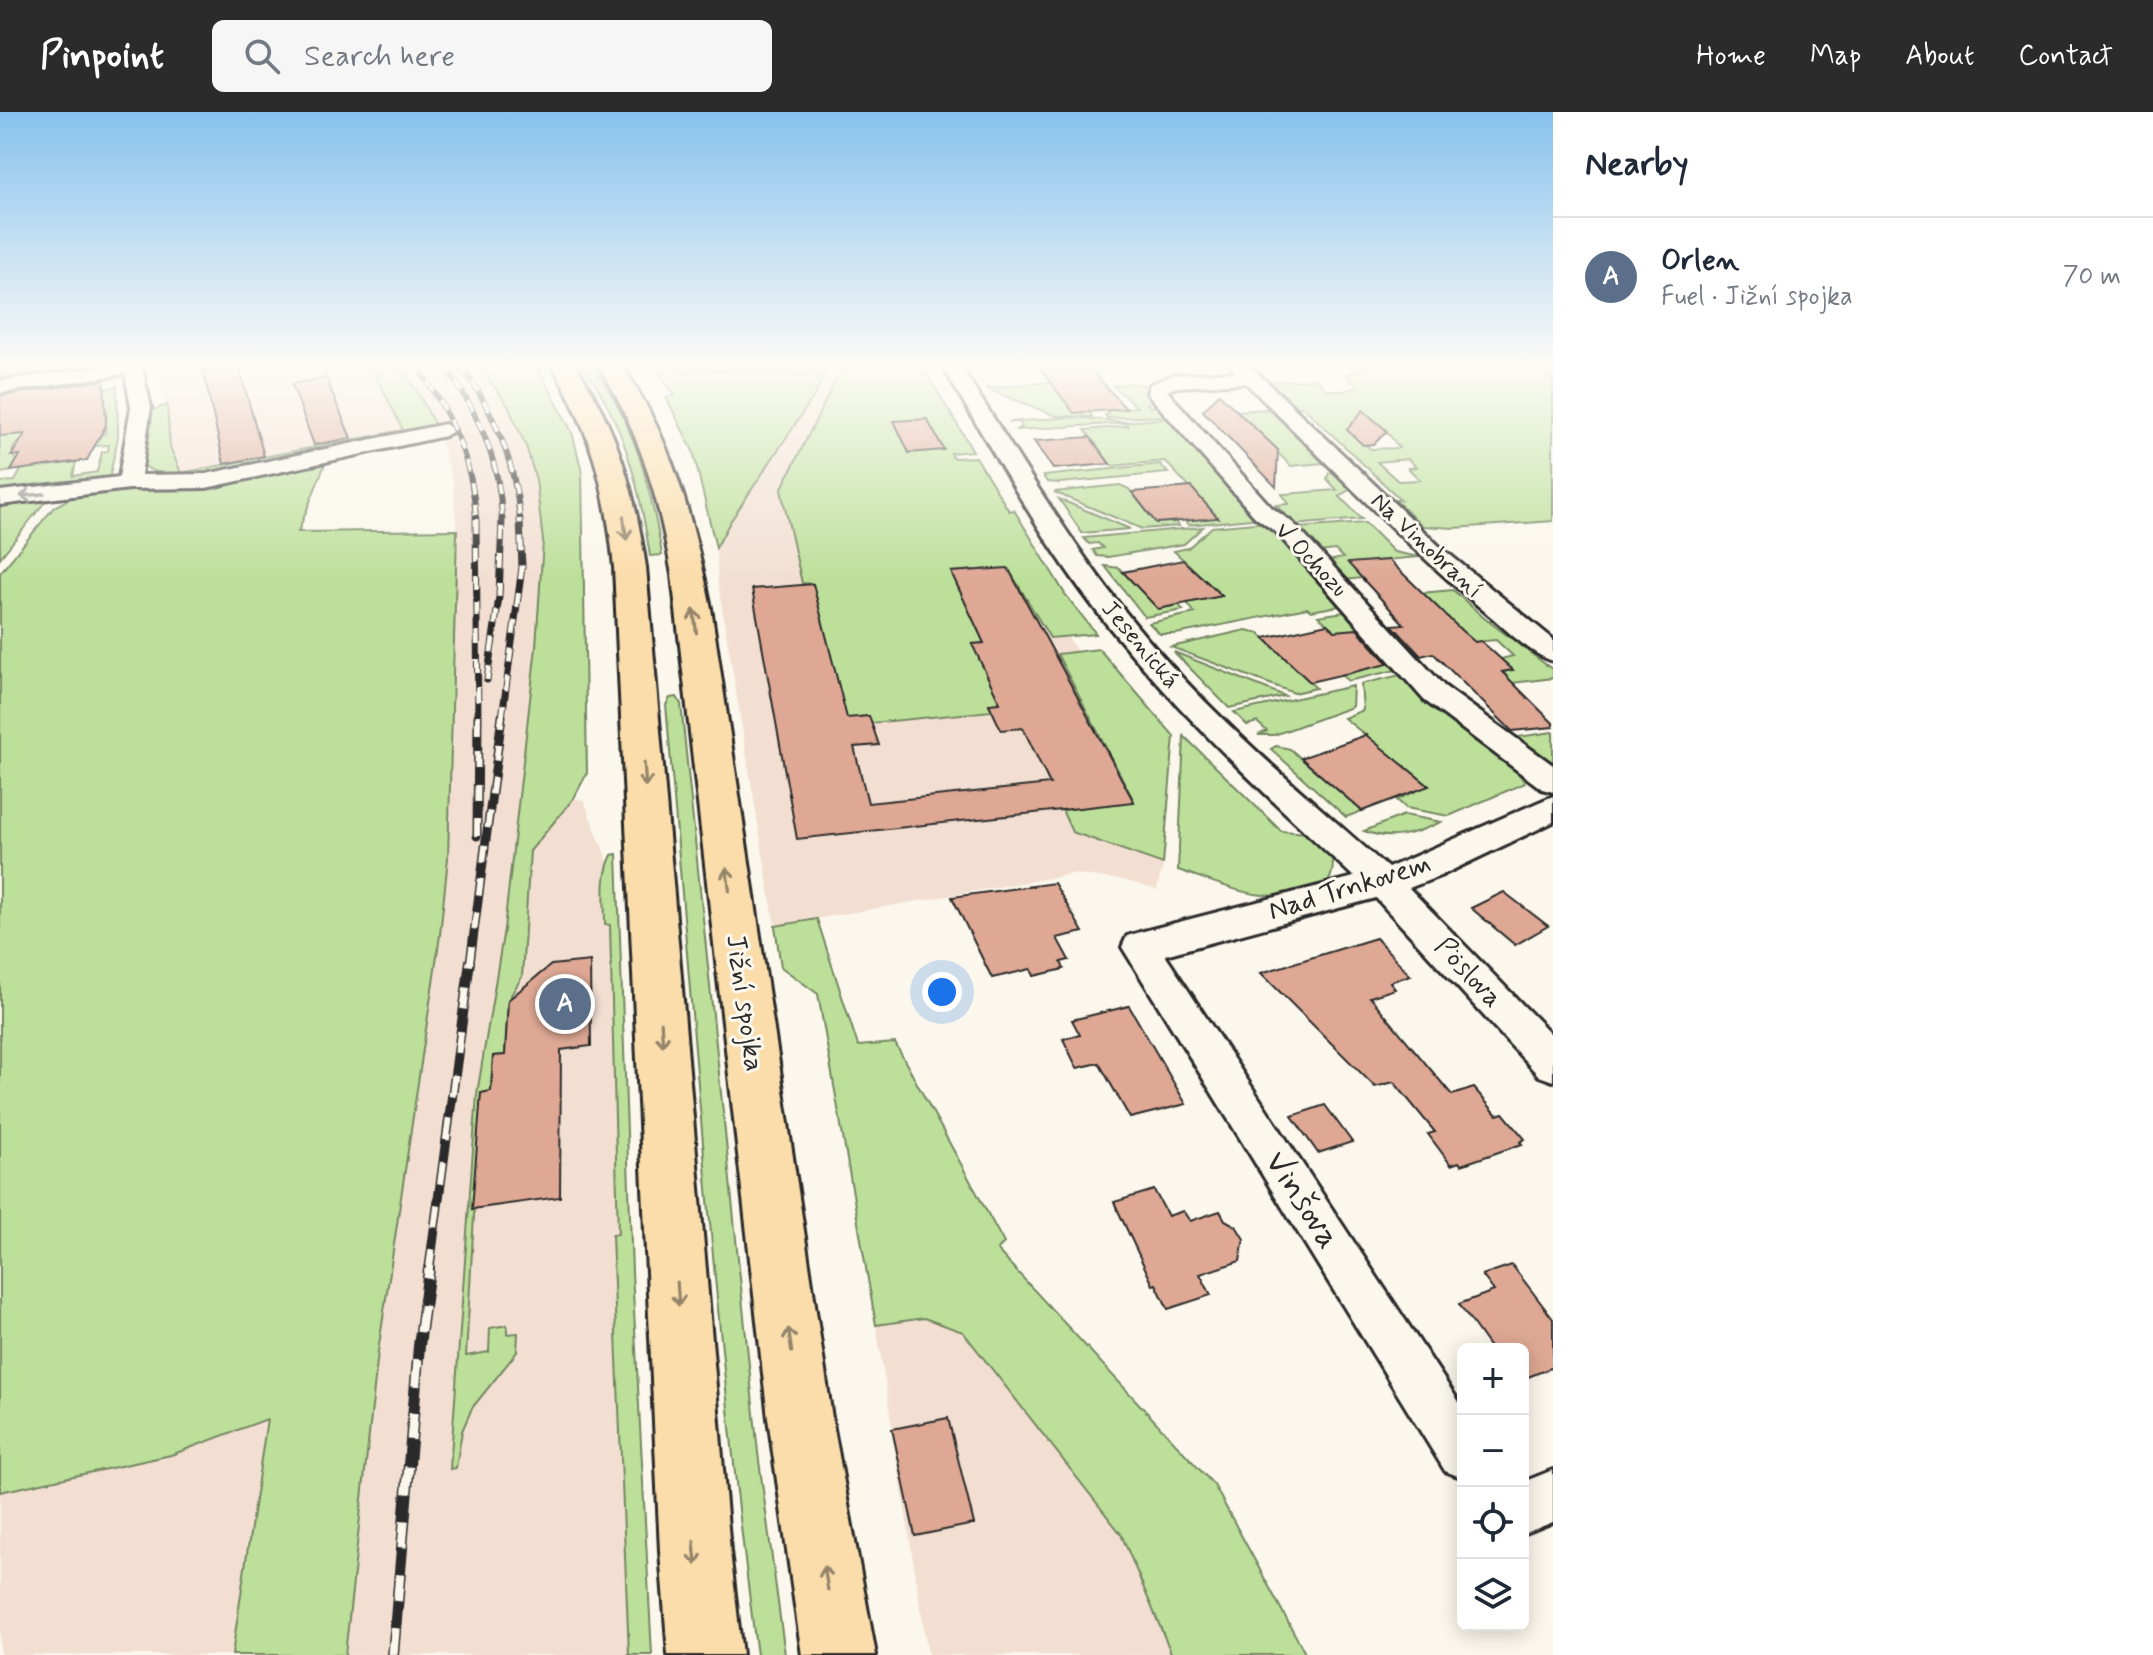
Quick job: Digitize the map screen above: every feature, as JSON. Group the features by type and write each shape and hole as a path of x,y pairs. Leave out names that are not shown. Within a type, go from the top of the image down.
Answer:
{"highway":[{"path":"600,436 620,496 629,555 641,697 694,1535 705,1655"},
{"name":"Jižní spojka","path":"651,436 681,532 694,608 800,1418 839,1655"}],"street":[{"path":"129,482 136,436"},
{"path":"0,498 129,482 181,483 233,477 418,436"},
{"name":"Jesenická","path":"995,436 1075,564 1128,633 1238,752 1383,883"},
{"name":"V Ochozu","path":"1195,436 1263,512 1285,528 1434,693 1553,781"},
{"name":"Na Vinobraní","path":"1313,436 1451,571 1508,620 1553,652"},
{"name":"Nad Trnkovem","path":"1140,947 1383,883 1428,867 1553,808"},
{"name":"Pöslova","path":"1383,883 1553,1063"},
{"name":"Vinšova","path":"1140,947 1457,1444"},
{"path":"1529,1506 1553,1496"}],"shaded area":[{"path":"169,436 372,436 181,473"},
{"path":"438,436 521,436 536,480 543,541 516,845 574,798 584,801 608,862 618,1235 612,1236 629,1655 345,1655 378,1352 440,935 448,858 457,530 453,482"},
{"path":"787,436 821,436 1019,557 1088,670 1166,823 1163,864 1157,890 1123,880 1073,874 775,926 718,584 716,548"},
{"path":"924,1318 963,1332 1121,1534 1172,1655 928,1655 876,1325"},
{"path":"267,1419 232,1655 0,1655 0,1492 171,1455"}],"green space":[{"path":"0,436 118,436 110,475 106,479 0,492 0,482 15,481 37,441 16,444 12,451 15,451 13,456 17,461 11,471 0,473","holes":["109,445 108,451 102,452 97,472 73,476 76,462 59,464 94,446"]},
{"path":"146,436 169,436 170,447 181,473 372,436 397,436 283,463 195,475 162,473 144,465"},
{"path":"522,436 573,436 582,472 587,773 574,798 530,851 522,977 508,1000 505,1055 493,1056 491,1091 481,1093 466,1356 489,1352 490,1328 507,1325 507,1334 518,1333 517,1352 472,1408 462,1431 456,1468 450,1469 477,1094 504,929 536,647 543,541 536,480"},
{"path":"621,436 631,436 638,455 662,555 650,556 628,455"},
{"path":"686,436 787,436 716,548 693,451"},
{"path":"808,436 964,436 973,451 951,453 953,458 976,457 1009,511 1014,510 1065,594 1096,634 1050,638 1008,568 951,572 984,643 972,645 1014,709 999,703 989,704 992,711 872,723 869,716 859,717 848,725 813,584 802,583 781,490"},
{"path":"1090,436 1187,436 1262,518 1188,525 1185,520 1217,517 1165,461 1112,466"},
{"path":"1261,436 1297,436 1324,463 1291,466"},
{"path":"1334,436 1355,436 1371,449 1399,448 1390,436 1553,436 1553,521 1454,528 1423,526 1395,500 1401,500","holes":["1408,459 1416,467 1408,468 1420,480 1398,481 1377,462"]},
{"path":"325,464 298,532 457,530 448,858 440,935 378,1352 345,1655 232,1655 267,1419 171,1455 0,1492 0,573 54,507 76,495 204,486"},
{"path":"1160,464 1168,473 1059,483 1047,482 1043,476"},
{"path":"1329,473 1335,473 1351,489 1339,496 1362,519 1294,525 1276,505 1289,504 1282,494 1337,490 1327,479"},
{"path":"1120,485 1129,489 1156,523 1176,522 1179,526 1142,529 1054,492"},
{"path":"39,499 44,503 0,558 0,502"},
{"path":"1059,499 1130,529 1082,533"},
{"path":"1265,522 1339,606 1311,611 1307,608 1176,634 1160,634 1149,623 1195,613 1187,603 1222,596 1174,551 1188,548 1212,527"},
{"path":"1365,523 1394,552 1419,557 1350,563 1362,578 1345,580 1328,561 1343,558 1335,550 1320,552 1297,528"},
{"path":"1203,527 1184,544 1108,557 1097,556 1093,550 1103,548 1098,543 1089,544 1084,538"},
{"path":"1105,566 1119,568 1158,609 1179,605 1183,610 1145,617"},
{"path":"1453,590 1553,670 1553,678 1512,683 1503,672 1512,670 1501,659 1513,656 1496,640 1473,642 1420,593"},
{"path":"1344,612 1396,670 1348,681 1342,676 1375,666 1318,616"},
{"path":"1246,630 1259,633 1316,688 1294,693 1171,647"},
{"path":"1099,649 1174,736 1163,864 1072,832 1062,810 1134,801 1057,654"},
{"path":"1174,652 1285,696 1229,708"},
{"path":"1400,675 1429,706 1516,769 1525,783 1449,816 1406,808 1397,800 1428,785 1344,718 1363,710 1361,684"},
{"path":"1353,686 1352,707 1274,735 1258,735 1267,731 1257,722 1247,725 1234,712"},
{"path":"677,697 681,704 758,1453 785,1655 757,1655 742,1537 706,1181 666,705 670,698"},
{"path":"1553,732 1553,763 1511,738"},
{"path":"1184,736 1281,831 1310,833 1324,846 1333,865 1324,889 1283,896 1250,893 1178,870"},
{"path":"1276,746 1290,749 1362,811 1346,817 1271,749"},
{"path":"1404,815 1441,822 1403,835 1384,836 1364,831"},
{"path":"617,854 632,1272 652,1655 629,1655 612,1235 618,1234 610,925 605,924 604,898 609,863 612,855"},
{"path":"817,919 858,1046 895,1043 1004,1243 997,1250 1214,1485 1306,1655 1172,1655 1121,1534 963,1332 924,1318 876,1325 818,994 781,967 775,926"}],"building":[{"path":"24,436 100,436 87,460 11,471 20,455 11,456"},
{"path":"218,436 258,436 264,456 224,464"},
{"path":"311,436 351,438 314,445"},
{"path":"901,436 936,436 944,450 909,453"},
{"path":"1227,436 1263,436 1278,450 1276,487"},
{"path":"1353,436 1382,436 1374,444 1363,445"},
{"path":"1090,437 1110,464 1053,469 1034,441"},
{"path":"1191,487 1218,518 1156,523 1132,492"},
{"path":"1183,560 1222,596 1158,609 1123,572"},
{"path":"1389,560 1462,631 1475,642 1481,641 1513,670 1502,672 1553,723 1553,727 1512,731 1433,653 1421,656 1392,625 1404,624 1348,563"},
{"path":"1008,568 1134,802 797,839 752,589 813,584 847,718 869,716 879,745 854,747 868,803 1050,784 1023,728 1001,730 989,704 1000,703 972,644 984,643 951,572"},
{"path":"1327,624 1335,631 1357,629 1388,664 1310,682 1264,638"},
{"path":"1366,735 1429,786 1362,811 1301,758"},
{"path":"1054,883 1083,932 1057,938 1069,960 1061,962 1064,969 1034,976 1031,969 992,978 952,897"},
{"path":"1504,892 1548,926 1515,945 1471,908"},
{"path":"1376,938 1410,975 1390,982 1395,989 1370,997 1452,1095 1474,1088 1497,1115 1503,1113 1525,1139 1520,1142 1522,1144 1461,1165 1459,1162 1451,1165 1428,1134 1435,1132 1394,1082 1375,1087 1261,973"},
{"path":"590,961 591,1046 561,1050 560,1197 472,1209 481,1093 491,1091 493,1056 505,1055 508,1000 551,965"},
{"path":"1129,1006 1186,1104 1130,1118 1099,1063 1077,1068 1063,1039 1080,1035 1072,1020"},
{"path":"1325,1105 1352,1142 1318,1153 1292,1116"},
{"path":"1154,1190 1168,1216 1183,1211 1190,1221 1220,1211 1244,1239 1240,1261 1200,1274 1211,1295 1168,1309 1156,1284 1153,1285 1114,1202"},
{"path":"1512,1265 1553,1319 1553,1367 1529,1377 1529,1343 1487,1343 1459,1304 1494,1291 1482,1275"},
{"path":"948,1418 974,1524 915,1536 892,1429"}],"railway":[{"path":"457,436 471,478 476,521"},
{"path":"484,436 497,478 502,520"},
{"path":"500,436 514,478 520,521"},
{"path":"476,519 478,717"},
{"path":"502,718 522,567 520,519"},
{"path":"487,680 499,597 502,520"},
{"path":"470,963 502,716"},
{"path":"477,836 478,717"},
{"path":"429,1271 470,961"},
{"path":"393,1655 419,1346 429,1269"}],"place":[{"name":"Orlen","path":"565,1004"}]}
